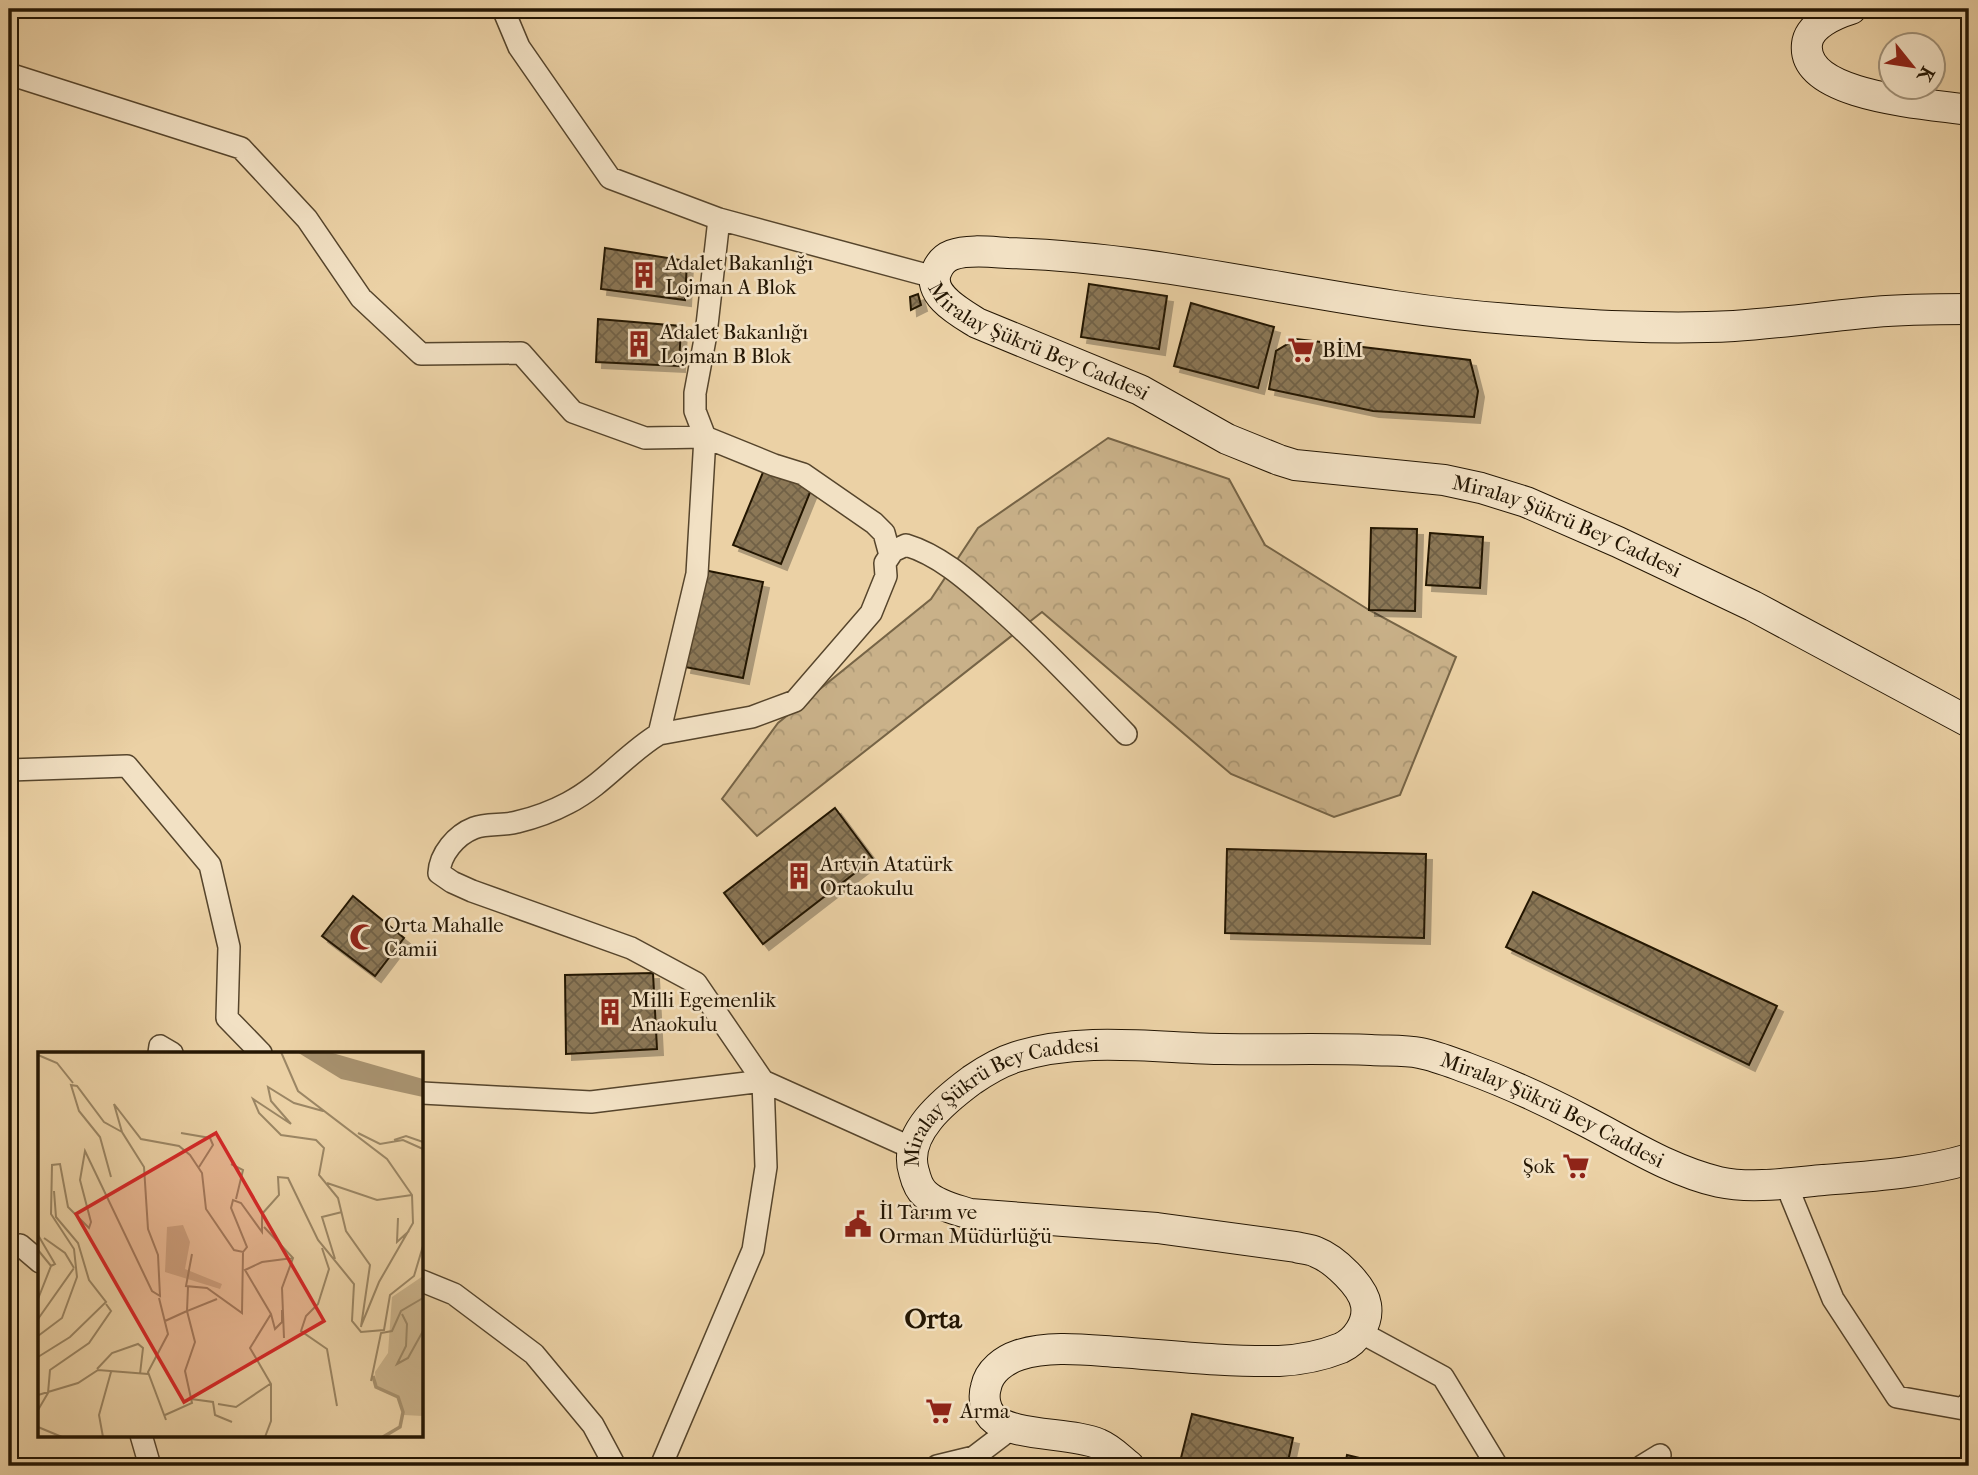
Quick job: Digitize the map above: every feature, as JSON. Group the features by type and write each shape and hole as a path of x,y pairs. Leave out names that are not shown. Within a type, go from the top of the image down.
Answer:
{"main road":[{"path":"1851,9 1826,20 1808,38 1806,53 1816,70 1829,79 1866,93 1969,110"},
{"name":"Miralay Şükrü Bey Caddesi","path":"1969,309 1875,312 1734,326 1633,326 1425,311 1262,283 1073,257 987,252 955,254 942,261 934,277 935,286 941,295 959,313 977,323 1140,390 1199,424 1255,451 1295,465 1444,480 1517,499 1618,542 1753,606 1969,722"},
{"name":"Miralay Şükrü Bey Caddesi","path":"1360,1332 1366,1304 1357,1286 1341,1269 1316,1252 1157,1228 970,1214 925,1194 912,1167 912,1148 925,1123 945,1102 986,1070 1015,1057 1100,1045 1420,1053 1467,1068 1543,1099 1671,1165 1696,1176 1723,1183 1786,1184 1918,1171 1969,1159"},
{"path":"1129,1466 1110,1449 1098,1443 1002,1425 991,1416 985,1401 986,1385 993,1371 1004,1362 1020,1355 1064,1349 1279,1361 1329,1353 1348,1345 1360,1332"}],"street":[{"path":"503,9 519,47 610,178 719,219 934,277"},
{"path":"9,74 240,148 307,219 361,298 421,354 521,353 573,412 645,438 705,437 803,474 874,523 884,533 890,555"},
{"path":"660,734 697,574 705,437 695,411 695,393 706,334 719,219"},
{"path":"661,1466 753,1250 766,1167 763,1082 695,983 631,948 472,891 439,873 440,863 452,843 474,828 516,823 568,803 605,778 647,741 660,734 752,717 795,701 871,613 887,576 886,563 890,555 906,545 957,572 1024,630 1126,734"},
{"path":"9,770 127,766 211,865 229,947 227,1018 260,1052"},
{"path":"159,1052 160,1046 170,1052"},
{"path":"424,1093 591,1102 763,1082 912,1148"},
{"path":"1786,1184 1833,1299 1897,1397 1964,1409 1969,1402"},
{"path":"9,1247 20,1245 38,1260"},
{"path":"424,1282 454,1294 534,1354 593,1424 615,1466"},
{"path":"1360,1332 1443,1377 1497,1466"},
{"path":"937,1466 975,1457 1012,1428"},
{"path":"141,1436 150,1466"},
{"path":"1642,1466 1660,1455"}],"green space":[{"path":"1108,438 1229,479 1265,545 1369,610 1456,657 1400,795 1334,817 1231,774 1042,612 757,836 722,799 778,723 931,599 978,528"}],"building":[{"name":"Adalet Bakanlığı Lojman A Blok","path":"605,248 687,261 685,300 601,289"},
{"path":"1089,284 1167,296 1159,349 1081,337"},
{"path":"918,294 921,305 911,310 910,297"},
{"path":"1191,303 1274,327 1258,388 1174,366"},
{"name":"Adalet Bakanlığı Lojman B Blok","path":"598,319 681,326 679,366 596,362"},
{"path":"1296,339 1470,360 1478,391 1474,417 1373,411 1269,389 1276,351"},
{"path":"766,465 813,485 781,564 733,545"},
{"path":"1371,528 1417,529 1415,611 1369,610"},
{"path":"1430,533 1483,537 1480,588 1426,585"},
{"path":"704,570 763,582 743,678 685,667"},
{"name":"Artvin Atatürk Ortaokulu","path":"835,808 873,859 763,944 724,893"},
{"path":"1227,849 1426,854 1424,938 1225,933"},
{"path":"1533,892 1777,1006 1749,1065 1506,947"},
{"name":"Orta Mahalle Camii","path":"353,896 404,938 375,976 322,936"},
{"name":"Milli Egemenlik Anaokulu","path":"653,973 657,1049 566,1054 565,975"},
{"path":"1192,1414 1293,1438 1287,1466 1179,1466"},
{"path":"1347,1455 1389,1465 1389,1466 1345,1466"}],"place":[{"name":"Adalet Bakanlığı Lojman A Blok","path":"644,275"},
{"name":"Adalet Bakanlığı Lojman B Blok","path":"639,344"},
{"name":"BİM","path":"1301,350"},
{"name":"Artvin Atatürk Ortaokulu","path":"799,876"},
{"name":"Orta Mahalle Camii","path":"363,937"},
{"name":"Milli Egemenlik Anaokulu","path":"610,1012"},
{"name":"Şok","path":"1576,1166"},
{"name":"İl Tarım ve Orman Müdürlüğü","path":"858,1224"},
{"name":"Arma","path":"939,1411"}],"district":[{"name":"Orta","path":"933,1318"}]}
